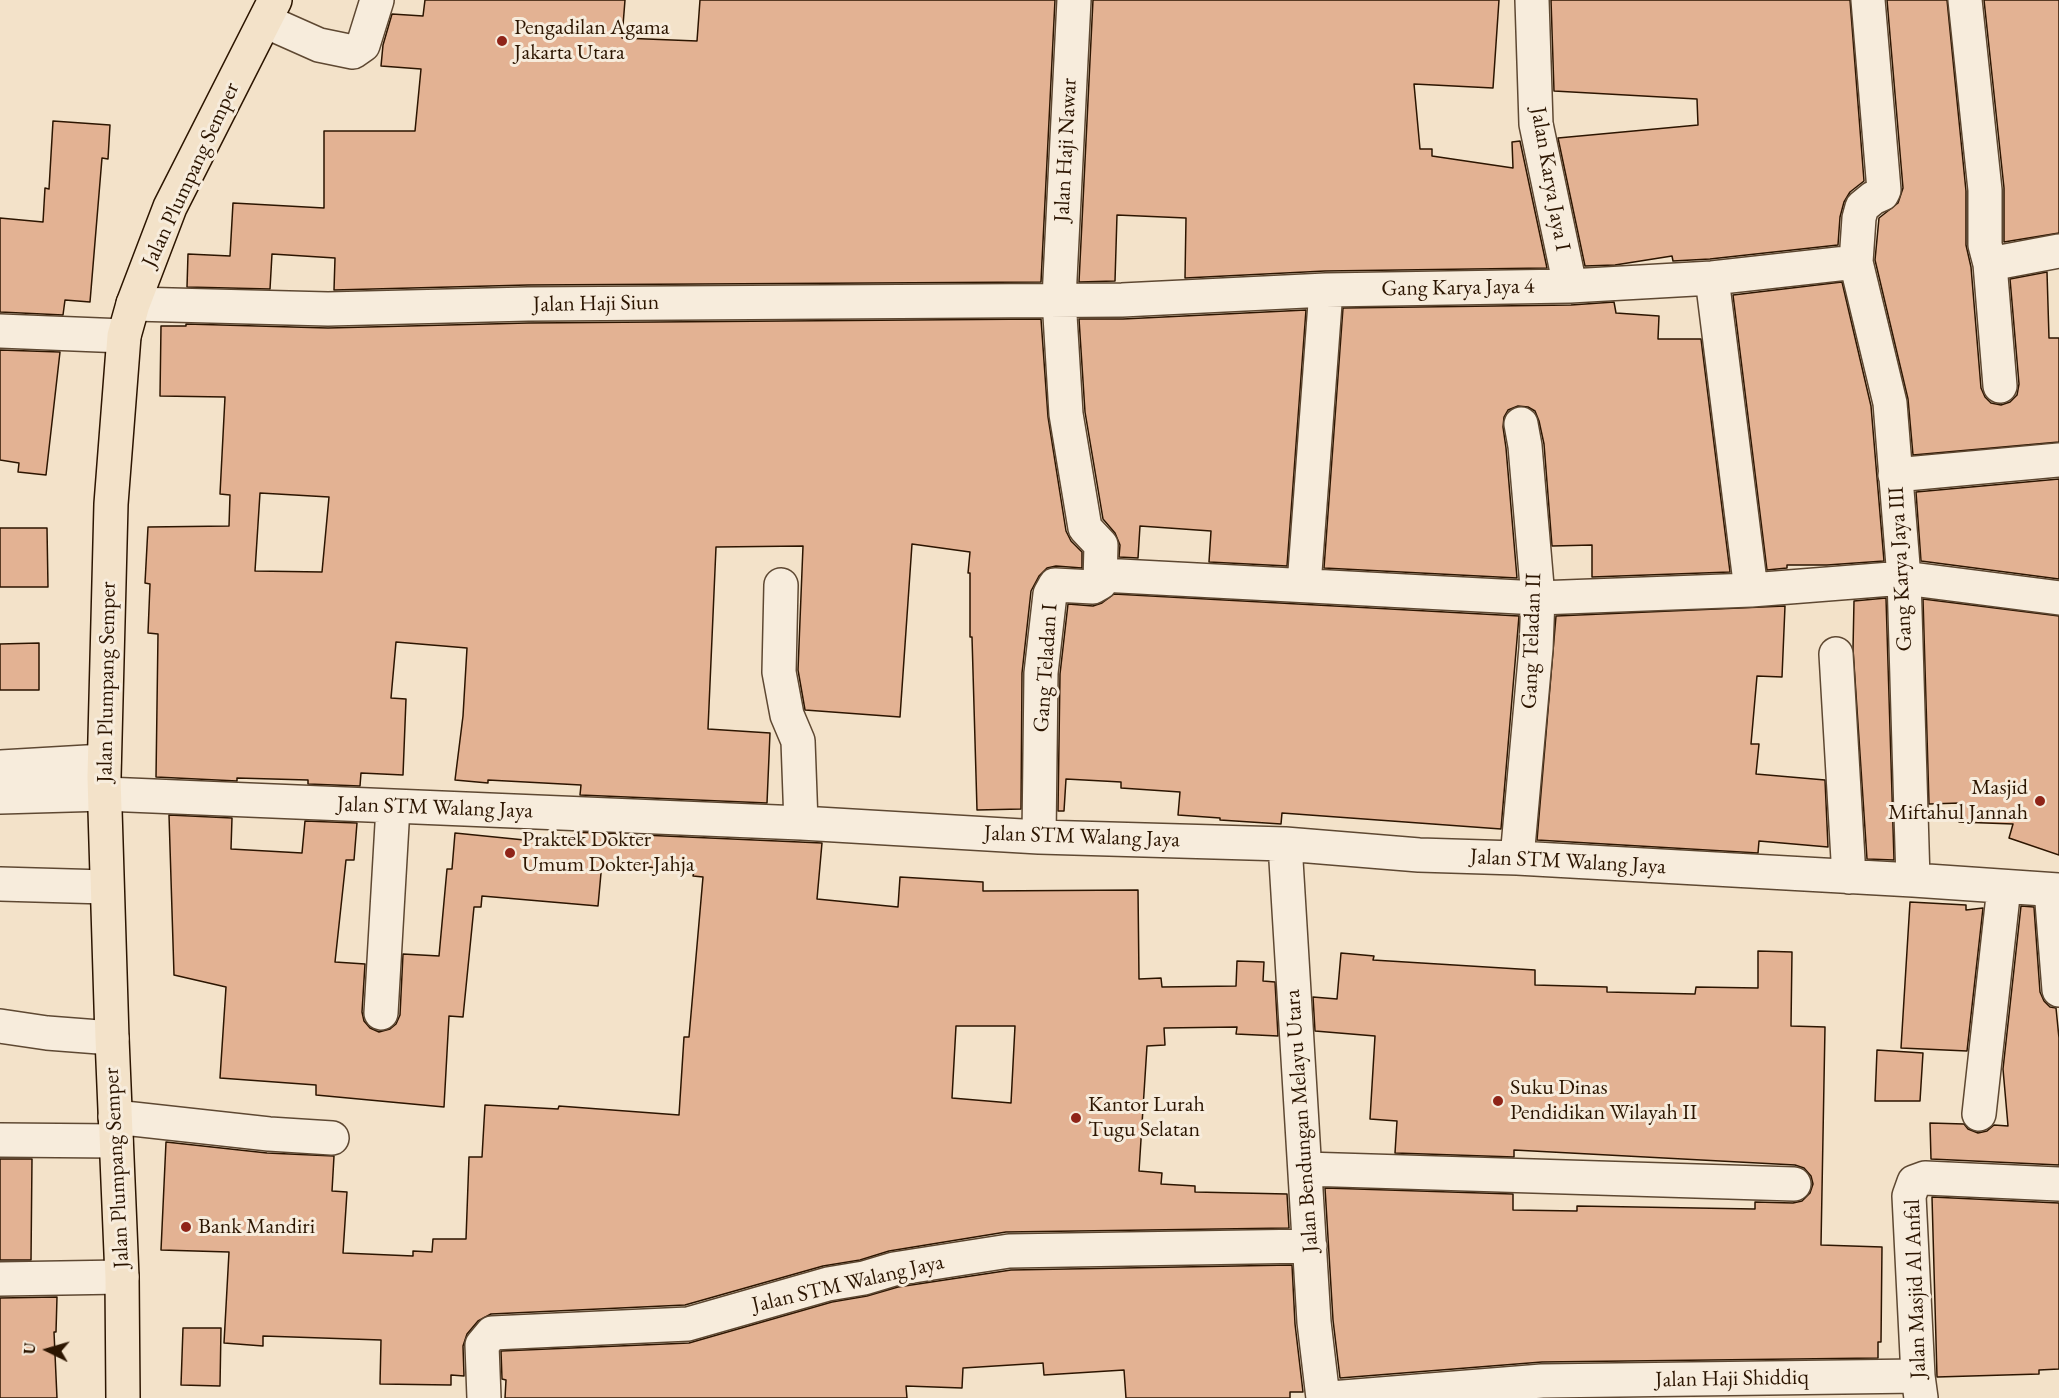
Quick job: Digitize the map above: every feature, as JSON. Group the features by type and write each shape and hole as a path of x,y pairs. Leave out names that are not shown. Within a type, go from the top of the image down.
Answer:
{"main road":[{"name":"Jalan Plumpang Semper","path":"123,1398 122,1277 106,887 104,761 111,504 124,336 133,304 170,207 270,10"}],"street":[{"path":"270,10 319,45 353,52 363,45 377,0"},
{"name":"Jalan Haji Nawar","path":"1059,299 1074,0"},
{"name":"Jalan Karya Jaya I","path":"1532,0 1536,124 1570,286"},
{"name":"Gang Karya Jaya III","path":"1868,0 1884,190 1882,194 1862,207 1858,218 1856,262 1890,403 1904,578 1913,880"},
{"path":"1965,0 1985,190 1985,245 1990,264 2000,386"},
{"path":"1990,264 2059,251"},
{"name":"Gang Karya Jaya 4","path":"1059,299 1122,300 1326,290 1570,286 1712,278 1856,262"},
{"path":"1712,278 1751,590"},
{"path":"1304,585 1326,290"},
{"path":"1059,299 1066,414 1085,528 1101,545 1101,575 1538,598 1751,590 1904,578 2059,598"},
{"name":"Jalan Haji Siun","path":"133,304 328,309 528,304 1059,299"},
{"path":"0,331 124,336"},
{"name":"Gang Teladan II","path":"1517,858 1536,648 1538,598 1521,424"},
{"path":"1895,475 2059,460"},
{"name":"Gang Teladan I","path":"1039,837 1041,674 1050,594 1055,585 1093,587 1100,583 1101,575"},
{"path":"780,585 779,672 787,716 798,741 801,823"},
{"path":"1836,654 1849,877"},
{"path":"0,767 104,761"},
{"name":"Jalan STM Walang Jaya","path":"0,797 105,794 801,823 1039,837 1285,844 1419,855 1517,858 2055,890"},
{"path":"381,1013 393,807"},
{"name":"Jalan Bendungan Melayu Utara","path":"1285,844 1315,1333 1323,1398"},
{"path":"0,884 106,887"},
{"path":"1979,1114 2004,887"},
{"path":"2055,890 2059,990"},
{"path":"0,1026 47,1033 112,1038"},
{"path":"0,1140 116,1129 332,1138"},
{"path":"1305,1169 1794,1184"},
{"name":"Jalan Masjid Al Anfal","path":"1919,1387 1909,1196 1914,1182 1925,1178 2059,1184"},
{"name":"Jalan STM Walang Jaya","path":"484,1398 482,1345 492,1333 688,1324 828,1284 864,1278 894,1269 1009,1251 1310,1246"},
{"path":"0,1279 122,1277"},
{"name":"Jalan Haji Shiddiq","path":"1331,1398 1542,1381 1919,1387"}],"building":[{"path":"425,0 625,0 622,38 697,41 700,0 1055,0 1041,282 528,285 334,290 335,258 272,254 270,289 187,287 188,254 230,256 233,203 324,208 324,131 415,131 421,69 381,66 383,45 392,14 423,16"},
{"path":"1093,0 1499,0 1493,88 1414,84 1420,149 1432,149 1432,156 1513,168 1512,142 1520,141 1547,268 1325,271 1185,278 1186,218 1117,215 1115,281 1079,282"},
{"path":"1551,0 1850,0 1864,181 1850,192 1844,202 1840,217 1838,245 1710,259 1673,261 1672,256 1615,265 1585,266 1558,138 1698,125 1697,99 1554,91"},
{"path":"1887,0 1947,0 1966,191 1966,245 1971,267 1981,388 1991,403 2001,405 2010,402 2017,395 2019,384 2010,279 2047,272 2049,338 2059,338 2059,442 1913,455 1908,399 1875,260 1879,218 1898,203 1903,188"},
{"path":"1984,0 2059,0 2059,233 2004,242 2004,188"},
{"path":"53,121 110,125 108,159 102,158 90,302 65,300 63,315 0,312 0,218 43,222 45,188 49,189"},
{"path":"1842,282 1871,406 1884,561 1787,565 1787,568 1767,570 1733,295"},
{"path":"1614,302 1616,313 1659,316 1658,339 1701,339 1730,572 1592,577 1592,545 1552,546 1544,444 1539,421 1535,411 1528,407 1518,406 1508,410 1504,417 1503,427 1517,578 1324,568 1343,308 1571,305"},
{"path":"1306,310 1287,566 1209,562 1211,531 1140,526 1138,558 1119,557 1120,545 1115,533 1103,519 1085,412 1079,319"},
{"path":"1041,319 1048,417 1066,531 1071,541 1082,552 1082,568 1056,566 1047,568 1039,576 1031,591 1022,673 1021,809 977,810 972,637 970,637 970,573 968,573 970,552 912,544 900,717 805,710 798,670 803,546 716,547 708,729 770,733 767,803 580,795 581,785 455,780 463,716 467,648 396,642 391,698 406,699 403,775 361,773 360,786 308,784 308,780 237,778 237,781 156,777 158,634 148,633 150,584 145,583 148,527 229,526 230,495 220,494 225,397 160,396 161,326 186,326 186,324 328,328 528,323","holes":["260,493 329,497 322,572 255,571"]},
{"path":"0,350 60,352 46,475 18,472 19,463 0,460"},
{"path":"2059,479 2059,579 1921,561 1916,492"},
{"path":"0,528 47,528 48,587 0,587"},
{"path":"1114,594 1519,616 1501,829 1282,813 1281,824 1220,820 1220,818 1178,815 1180,792 1121,788 1121,782 1066,779 1064,811 1058,811 1060,674 1068,604 1093,606 1102,603"},
{"path":"1886,598 1894,860 1867,859 1853,649 1854,601"},
{"path":"1923,599 2059,616 2059,855 2009,838 2013,824 1959,822 1960,803 1929,804"},
{"path":"1785,606 1782,677 1757,676 1751,744 1759,744 1756,774 1825,780 1828,847 1759,841 1758,853 1537,840 1556,616"},
{"path":"39,643 39,690 0,690 0,644"},
{"path":"169,815 232,818 231,849 302,853 305,821 357,823 354,860 346,860 335,962 365,964 362,1012 364,1021 370,1028 379,1032 390,1029 396,1024 400,1015 403,954 439,956 447,869 452,869 455,833 574,845 575,832 822,843 817,899 898,907 900,877 983,882 983,891 1138,890 1139,979 1161,978 1162,987 1236,986 1237,961 1264,962 1263,981 1275,982 1278,1036 1236,1034 1237,1027 1164,1028 1165,1045 1147,1046 1139,1171 1162,1173 1161,1184 1195,1186 1195,1192 1287,1194 1289,1228 1006,1232 889,1251 860,1260 823,1266 685,1305 491,1314 478,1321 467,1334 463,1346 464,1376 451,1375 451,1385 380,1384 381,1340 263,1336 263,1346 224,1343 229,1252 161,1250 166,1142 267,1153 334,1156 332,1191 347,1192 343,1253 413,1256 413,1251 432,1252 433,1239 466,1239 469,1157 482,1157 485,1105 558,1109 559,1106 679,1115 684,1037 689,1037 703,877 693,876 694,872 602,862 598,906 482,896 481,907 474,907 463,1017 449,1016 444,1107 316,1095 316,1085 220,1078 226,987 174,975","holes":["956,1026 1015,1026 1011,1103 952,1098"]},
{"path":"1910,902 1966,905 1966,910 1983,908 1967,1051 1901,1048"},
{"path":"2021,906 2034,907 2040,992 2050,1007 2056,1008 2059,1038 2059,1165 1931,1159 1930,1123 1964,1124 1968,1129 1978,1133 1987,1131 1994,1125 2008,1126 2003,1069"},
{"path":"1758,951 1792,952 1791,1026 1825,1027 1821,1245 1882,1247 1881,1342 1878,1342 1878,1358 1542,1362 1340,1378 1333,1320 1325,1188 1513,1194 1513,1210 1577,1211 1577,1206 1755,1209 1755,1202 1793,1203 1802,1201 1810,1193 1813,1184 1811,1176 1804,1168 1795,1165 1514,1150 1514,1157 1395,1153 1397,1121 1370,1119 1375,1036 1315,1031 1313,997 1337,999 1341,953 1374,956 1373,960 1535,970 1535,985 1607,987 1607,992 1695,994 1696,987 1758,988"},
{"path":"1877,1050 1923,1053 1920,1101 1875,1101"},
{"path":"0,1159 32,1159 31,1260 0,1260"},
{"path":"1932,1197 2059,1203 2059,1369 2039,1370 2039,1374 1937,1377"},
{"path":"1292,1265 1295,1324 1303,1392 1290,1392 1290,1398 1126,1398 1124,1370 1044,1375 1043,1363 963,1368 962,1388 906,1386 907,1398 505,1398 506,1380 502,1379 501,1351 689,1343 832,1302 867,1296 898,1287 1011,1270"},
{"path":"57,1297 56,1332 54,1332 57,1398 0,1398 0,1298"},
{"path":"183,1328 221,1328 220,1386 181,1385"}],"place":[{"name":"Pengadilan Agama Jakarta Utara","path":"502,41"},
{"name":"Masjid Miftahul Jannah","path":"2040,801"},
{"name":"Praktek Dokter Umum Dokter Jahja","path":"510,853"},
{"name":"Suku Dinas Pendidikan Wilayah II","path":"1498,1101"},
{"name":"Kantor Lurah Tugu Selatan","path":"1076,1118"},
{"name":"Bank Mandiri","path":"186,1227"}]}
